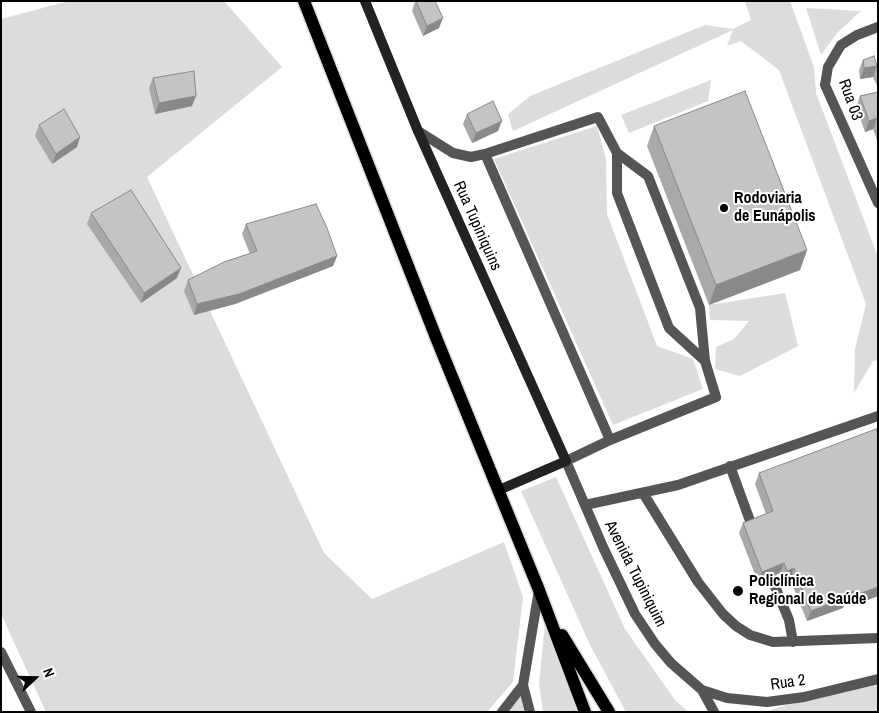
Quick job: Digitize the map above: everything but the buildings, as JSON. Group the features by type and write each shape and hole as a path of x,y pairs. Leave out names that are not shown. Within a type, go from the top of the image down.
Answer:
{"main road":[{"path":"304,1 539,590 585,712"},
{"path":"545,608 609,712"}],"street":[{"name":"Rua Tupiniquins","path":"365,1 418,131 566,461"},
{"name":"Rua 03","path":"878,27 857,35 841,45 828,68 825,85 878,203"},
{"path":"418,131 452,153 471,157 598,117 616,153 617,193 669,328 705,361"},
{"path":"499,490 610,440 716,397 705,361 700,308 648,176 616,153"},
{"path":"485,154 610,440"},
{"path":"585,505 678,485 878,416"},
{"name":"Avenida Tupiniquim","path":"566,461 635,614 655,644 671,663 702,690 714,712"},
{"path":"730,466 753,529"},
{"path":"643,493 698,582 723,614 750,635 773,642 878,638"},
{"path":"771,577 789,620 793,642"},
{"path":"530,712 523,685 539,590"},
{"path":"1,652 32,712"},
{"name":"Rua 2","path":"702,690 727,698 767,702 804,697 878,679"},
{"path":"502,712 523,685"}],"shaded area":[{"path":"69,1 224,1 282,67 147,177 324,553 372,599 504,542 523,597 513,682 487,712 46,712 1,614 1,19"},
{"path":"745,1 790,1 814,67 816,93 878,257 878,360 873,361 854,393 855,349 866,304 779,70 741,41 727,46 733,30 513,131 508,114 530,96 705,25 733,29 751,20"},
{"path":"806,8 861,11 838,32 821,55"},
{"path":"711,80 708,101 629,133 621,115"},
{"path":"597,126 606,159 607,214 657,346 693,359 703,389 613,425 494,159"},
{"path":"785,293 798,346 740,376 715,369 716,347 734,339 749,321 710,320 709,305"},
{"path":"556,477 625,629 675,700 688,712 626,712 590,645 521,491"},
{"path":"545,624 580,712 543,712 539,684"},
{"path":"878,681 878,712 765,712 845,686"},
{"path":"523,685 530,712 502,712"}],"place":[{"name":"Rodoviaria de Eunápolis","path":"724,208"},
{"name":"Policlínica Regional de Saúde","path":"738,591"}]}
